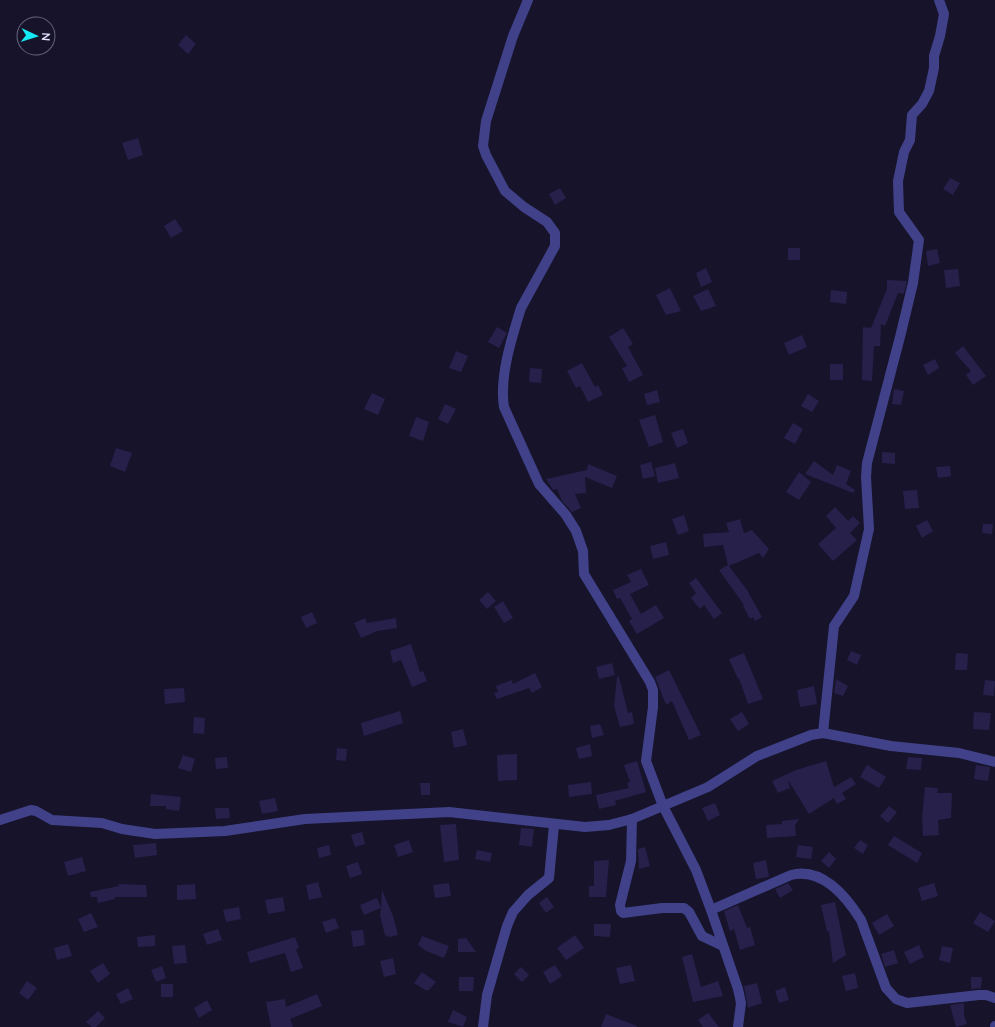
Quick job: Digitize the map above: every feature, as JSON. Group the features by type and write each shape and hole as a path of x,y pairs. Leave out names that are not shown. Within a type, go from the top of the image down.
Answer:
{"street":[{"path":"528,0 513,36 486,121 484,146 486,155 505,191 524,207 547,222 555,233 556,241 555,246 519,316 507,361 503,402 539,484 566,515 576,531 583,551 584,574 650,682 653,707 645,756 663,806 696,870 711,910 738,989 741,1003 738,1027"},
{"path":"823,733 834,626 854,596 869,529 866,463 900,337 915,270 919,240 899,212 898,180 904,152 910,140 911,118 929,91 934,68 934,56 940,36 944,14 939,0"},
{"path":"0,820 31,810 36,811 52,820 102,823 122,829 156,834 225,831 305,819 449,812 554,825 597,826 632,819 708,787 757,756 811,735 823,733 891,746 959,753 995,762"},
{"path":"632,819 631,862 620,906 621,911 623,913 662,908 684,908 689,912 702,936 723,946"},
{"path":"484,1027 487,995 507,926 513,912 528,895 550,878 554,825"},
{"path":"711,910 791,875 800,873 822,878 829,882 856,911 861,920 886,988 896,999 906,1003 986,995 995,998"}],"building":[{"path":"186,35 196,44 188,54 178,45"},
{"path":"138,138 143,155 128,160 122,143"},
{"path":"950,178 960,183 953,195 943,189"},
{"path":"560,188 566,198 555,205 549,194"},
{"path":"175,219 183,231 171,238 164,226"},
{"path":"788,248 800,248 800,260 788,260"},
{"path":"937,249 940,263 928,266 926,251"},
{"path":"706,268 712,282 701,287 696,273"},
{"path":"958,269 960,286 946,288 944,270"},
{"path":"887,280 907,281 904,294 898,293 885,326 881,324 880,346 874,346 872,381 862,380 863,327 871,328 887,289"},
{"path":"670,288 681,311 666,315 656,295"},
{"path":"708,289 716,306 701,311 693,296"},
{"path":"831,290 847,292 846,304 830,302"},
{"path":"497,327 507,333 499,348 488,342"},
{"path":"623,328 633,344 628,347 643,375 629,382 622,368 627,366 609,337"},
{"path":"802,335 807,347 789,355 784,343"},
{"path":"963,346 986,376 973,385 966,375 971,371 955,353"},
{"path":"456,351 468,356 461,372 449,368"},
{"path":"935,359 939,368 928,375 923,365"},
{"path":"582,363 595,387 598,385 603,395 588,402 580,386 576,388 567,371"},
{"path":"830,364 843,364 843,380 830,380"},
{"path":"530,368 542,369 541,383 529,382"},
{"path":"894,389 904,391 901,405 892,404"},
{"path":"657,390 660,402 647,405 644,394"},
{"path":"372,393 385,399 378,415 364,409"},
{"path":"808,394 819,401 812,412 801,406"},
{"path":"445,404 456,409 448,424 438,419"},
{"path":"655,415 663,442 649,447 639,420"},
{"path":"416,417 429,422 423,441 409,436"},
{"path":"793,423 803,429 795,444 784,438"},
{"path":"683,429 688,443 677,448 671,433"},
{"path":"116,448 132,453 125,472 110,466"},
{"path":"882,452 895,453 895,464 882,463"},
{"path":"814,461 833,475 837,465 851,471 846,484 855,490 853,493 805,474"},
{"path":"651,462 655,476 643,479 640,465"},
{"path":"675,463 679,478 658,483 655,468"},
{"path":"588,464 617,476 612,488 585,477 586,493 575,494 581,508 572,512 562,501 557,489 553,490 546,479 587,470"},
{"path":"950,466 951,476 938,478 936,467"},
{"path":"799,472 811,482 799,500 786,492"},
{"path":"917,490 919,508 905,509 903,491"},
{"path":"835,507 848,521 853,516 860,523 850,533 857,540 833,561 818,544 836,528 826,516"},
{"path":"684,515 689,531 678,535 672,519"},
{"path":"740,519 744,533 752,530 769,549 763,558 759,553 729,566 747,590 762,617 755,621 753,617 750,619 743,606 744,605 719,570 728,565 723,545 704,547 703,534 729,532 726,523"},
{"path":"927,520 933,531 922,538 916,526"},
{"path":"983,524 993,524 992,534 982,533"},
{"path":"666,542 669,555 653,559 650,546"},
{"path":"641,569 649,585 630,594 641,614 656,605 664,618 637,634 629,621 632,619 620,598 617,599 613,590 631,582 627,575"},
{"path":"696,578 722,613 714,619 704,605 700,609 691,598 696,593 689,583"},
{"path":"488,592 496,601 487,609 479,600"},
{"path":"503,601 513,618 504,623 494,607"},
{"path":"312,612 317,623 306,628 301,617"},
{"path":"365,618 367,623 396,618 397,628 377,631 361,638 354,623"},
{"path":"411,644 420,672 423,671 427,681 412,687 401,660 393,663 390,651"},
{"path":"851,651 861,655 857,665 847,660"},
{"path":"744,653 763,699 748,704 739,678 738,679 729,659"},
{"path":"956,653 968,654 967,670 955,670"},
{"path":"612,663 615,675 599,679 596,667"},
{"path":"669,670 701,735 689,740 672,701 666,705 655,677"},
{"path":"535,673 542,687 532,693 529,688 497,699 494,693 498,692 496,686 512,680 513,684"},
{"path":"617,677 619,677 628,713 632,712 634,724 620,727 614,706"},
{"path":"836,679 848,686 843,696 834,693"},
{"path":"985,680 995,681 994,696 983,695"},
{"path":"814,686 817,704 800,707 797,690"},
{"path":"184,688 185,702 165,704 164,689"},
{"path":"400,711 403,723 364,736 361,723"},
{"path":"742,712 749,724 738,731 730,719"},
{"path":"974,712 991,713 989,730 973,729"},
{"path":"194,717 205,718 204,734 193,733"},
{"path":"600,724 604,735 592,738 590,726"},
{"path":"463,729 467,745 454,748 451,732"},
{"path":"590,744 592,756 579,759 576,748"},
{"path":"337,748 347,749 346,761 336,760"},
{"path":"517,754 517,780 498,781 497,755"},
{"path":"183,755 195,759 191,772 178,768"},
{"path":"227,757 228,768 216,769 215,758"},
{"path":"908,757 922,758 921,770 906,769"},
{"path":"637,761 646,792 615,801 616,805 599,809 596,795 629,788 627,783 630,782 624,765"},
{"path":"826,761 834,787 851,777 856,784 842,793 846,799 837,804 834,798 809,814 788,780 790,788 778,793 772,781 796,770"},
{"path":"867,765 886,777 879,788 860,777"},
{"path":"976,765 990,767 988,781 974,779"},
{"path":"591,782 592,794 569,797 568,785"},
{"path":"420,783 430,783 430,795 421,795"},
{"path":"925,787 938,788 937,793 952,793 951,818 938,820 939,835 923,836 922,820"},
{"path":"151,794 181,797 179,811 166,809 166,806 150,806"},
{"path":"275,798 278,811 262,814 259,801"},
{"path":"715,803 720,815 708,821 702,808"},
{"path":"889,806 897,812 888,823 880,816"},
{"path":"215,808 229,808 230,818 216,819"},
{"path":"799,819 795,825 796,836 767,838 766,825 782,824 782,821"},
{"path":"456,824 459,860 444,862 440,825"},
{"path":"521,828 534,829 532,847 519,845"},
{"path":"362,832 365,844 355,847 351,835"},
{"path":"894,836 922,853 917,863 888,845"},
{"path":"409,840 413,852 398,857 394,845"},
{"path":"860,840 868,845 863,854 854,848"},
{"path":"156,843 157,855 135,858 133,845"},
{"path":"329,845 331,855 319,858 317,848"},
{"path":"798,845 813,847 811,859 796,857"},
{"path":"645,847 650,866 639,869 638,849"},
{"path":"477,850 492,853 490,862 475,859"},
{"path":"829,852 836,859 829,868 821,861"},
{"path":"82,857 86,871 68,876 64,862"},
{"path":"609,860 606,897 589,897 589,886 594,886 594,861"},
{"path":"766,860 769,877 756,879 753,863"},
{"path":"358,862 362,874 350,878 346,866"},
{"path":"318,882 322,897 309,900 306,885"},
{"path":"449,883 451,896 435,898 433,885"},
{"path":"788,883 793,890 780,898 775,889"},
{"path":"934,883 938,896 922,901 918,888"},
{"path":"119,884 146,885 147,897 115,897 115,899 98,903 97,897 91,897 90,892 119,886"},
{"path":"195,884 196,899 177,900 177,885"},
{"path":"382,890 393,916 398,935 389,937 385,935 380,915"},
{"path":"283,897 285,911 268,914 265,900"},
{"path":"547,897 554,907 546,913 539,903"},
{"path":"377,898 381,908 364,915 360,905"},
{"path":"835,902 846,955 833,963 829,931 827,932 821,905"},
{"path":"738,905 747,928 750,927 755,945 740,950 734,929 730,931 724,911"},
{"path":"239,907 241,919 226,922 223,910"},
{"path":"980,912 995,921 988,932 973,923"},
{"path":"91,913 98,927 84,932 78,919"},
{"path":"887,914 894,926 879,935 872,923"},
{"path":"335,918 339,928 326,933 322,922"},
{"path":"594,924 611,924 610,937 594,936"},
{"path":"218,929 222,940 207,945 203,934"},
{"path":"363,930 365,945 353,947 351,931"},
{"path":"155,935 155,946 138,947 137,937"},
{"path":"575,935 584,948 566,960 557,948"},
{"path":"422,936 449,946 444,958 426,951 418,945"},
{"path":"295,937 299,948 296,949 303,968 291,972 285,953 250,963 247,952"},
{"path":"466,938 476,952 458,952 458,939"},
{"path":"68,944 72,956 57,960 54,948"},
{"path":"185,945 187,963 174,964 172,946"},
{"path":"919,945 924,957 910,964 904,952"},
{"path":"942,946 953,948 950,963 939,960"},
{"path":"894,950 898,963 885,967 881,954"},
{"path":"692,954 701,987 718,981 723,996 693,1002 682,957"},
{"path":"393,958 396,974 384,977 380,961"},
{"path":"103,963 110,974 98,983 90,971"},
{"path":"555,965 562,976 550,984 543,972"},
{"path":"631,965 635,981 620,984 616,968"},
{"path":"162,966 166,978 156,982 151,970"},
{"path":"521,967 529,975 522,982 514,974"},
{"path":"422,972 436,982 429,990 425,990 414,983"},
{"path":"855,973 858,988 846,991 842,976"},
{"path":"459,977 474,977 473,991 459,991"},
{"path":"971,977 982,977 981,988 971,989"},
{"path":"27,981 37,988 28,1000 19,993"},
{"path":"757,983 762,1003 748,1008 744,986"},
{"path":"161,984 173,984 173,997 161,997"},
{"path":"785,987 789,1000 779,1003 775,991"},
{"path":"128,988 133,999 121,1004 116,994"},
{"path":"317,994 322,1006 290,1019 293,1027 271,1027 266,1002 285,999 286,1007"},
{"path":"207,1000 212,1010 199,1018 194,1008"},
{"path":"964,1003 964,1015 967,1024 956,1027 950,1005"},
{"path":"453,1010 467,1017 463,1027 448,1022"},
{"path":"98,1011 105,1018 96,1027 92,1027 86,1022"},
{"path":"708,1013 719,1027 703,1027 698,1020"},
{"path":"606,1014 637,1026 637,1027 601,1027"}]}
